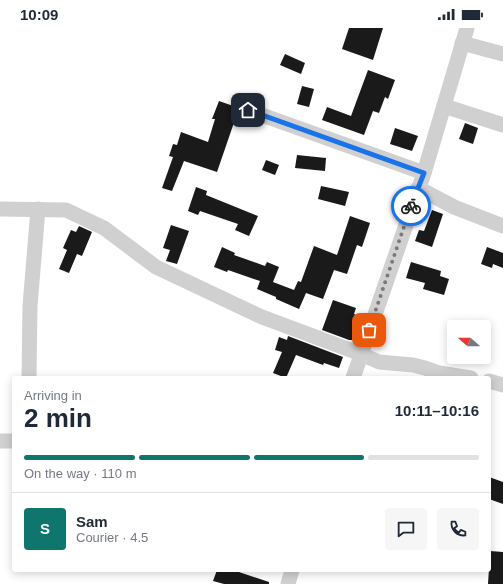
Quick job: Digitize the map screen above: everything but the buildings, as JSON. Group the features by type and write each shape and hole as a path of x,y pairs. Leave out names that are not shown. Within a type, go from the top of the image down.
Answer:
{"street":[{"path":"354,376 424,173 467,28"},
{"path":"462,43 503,54"},
{"path":"444,106 503,124"},
{"path":"248,110 424,173"},
{"path":"418,188 454,207 503,226"},
{"path":"0,209 66,210 104,228 156,266 262,317 379,362 412,365 444,374 458,376"},
{"path":"29,376 30,306 38,209"},
{"path":"491,382 503,385"},
{"path":"0,441 12,441"},
{"path":"288,584 291,572"}],"way so far":[{"path":"369,330 411,206"}],"route":[{"path":"248,110 424,173 411,206"}]}
